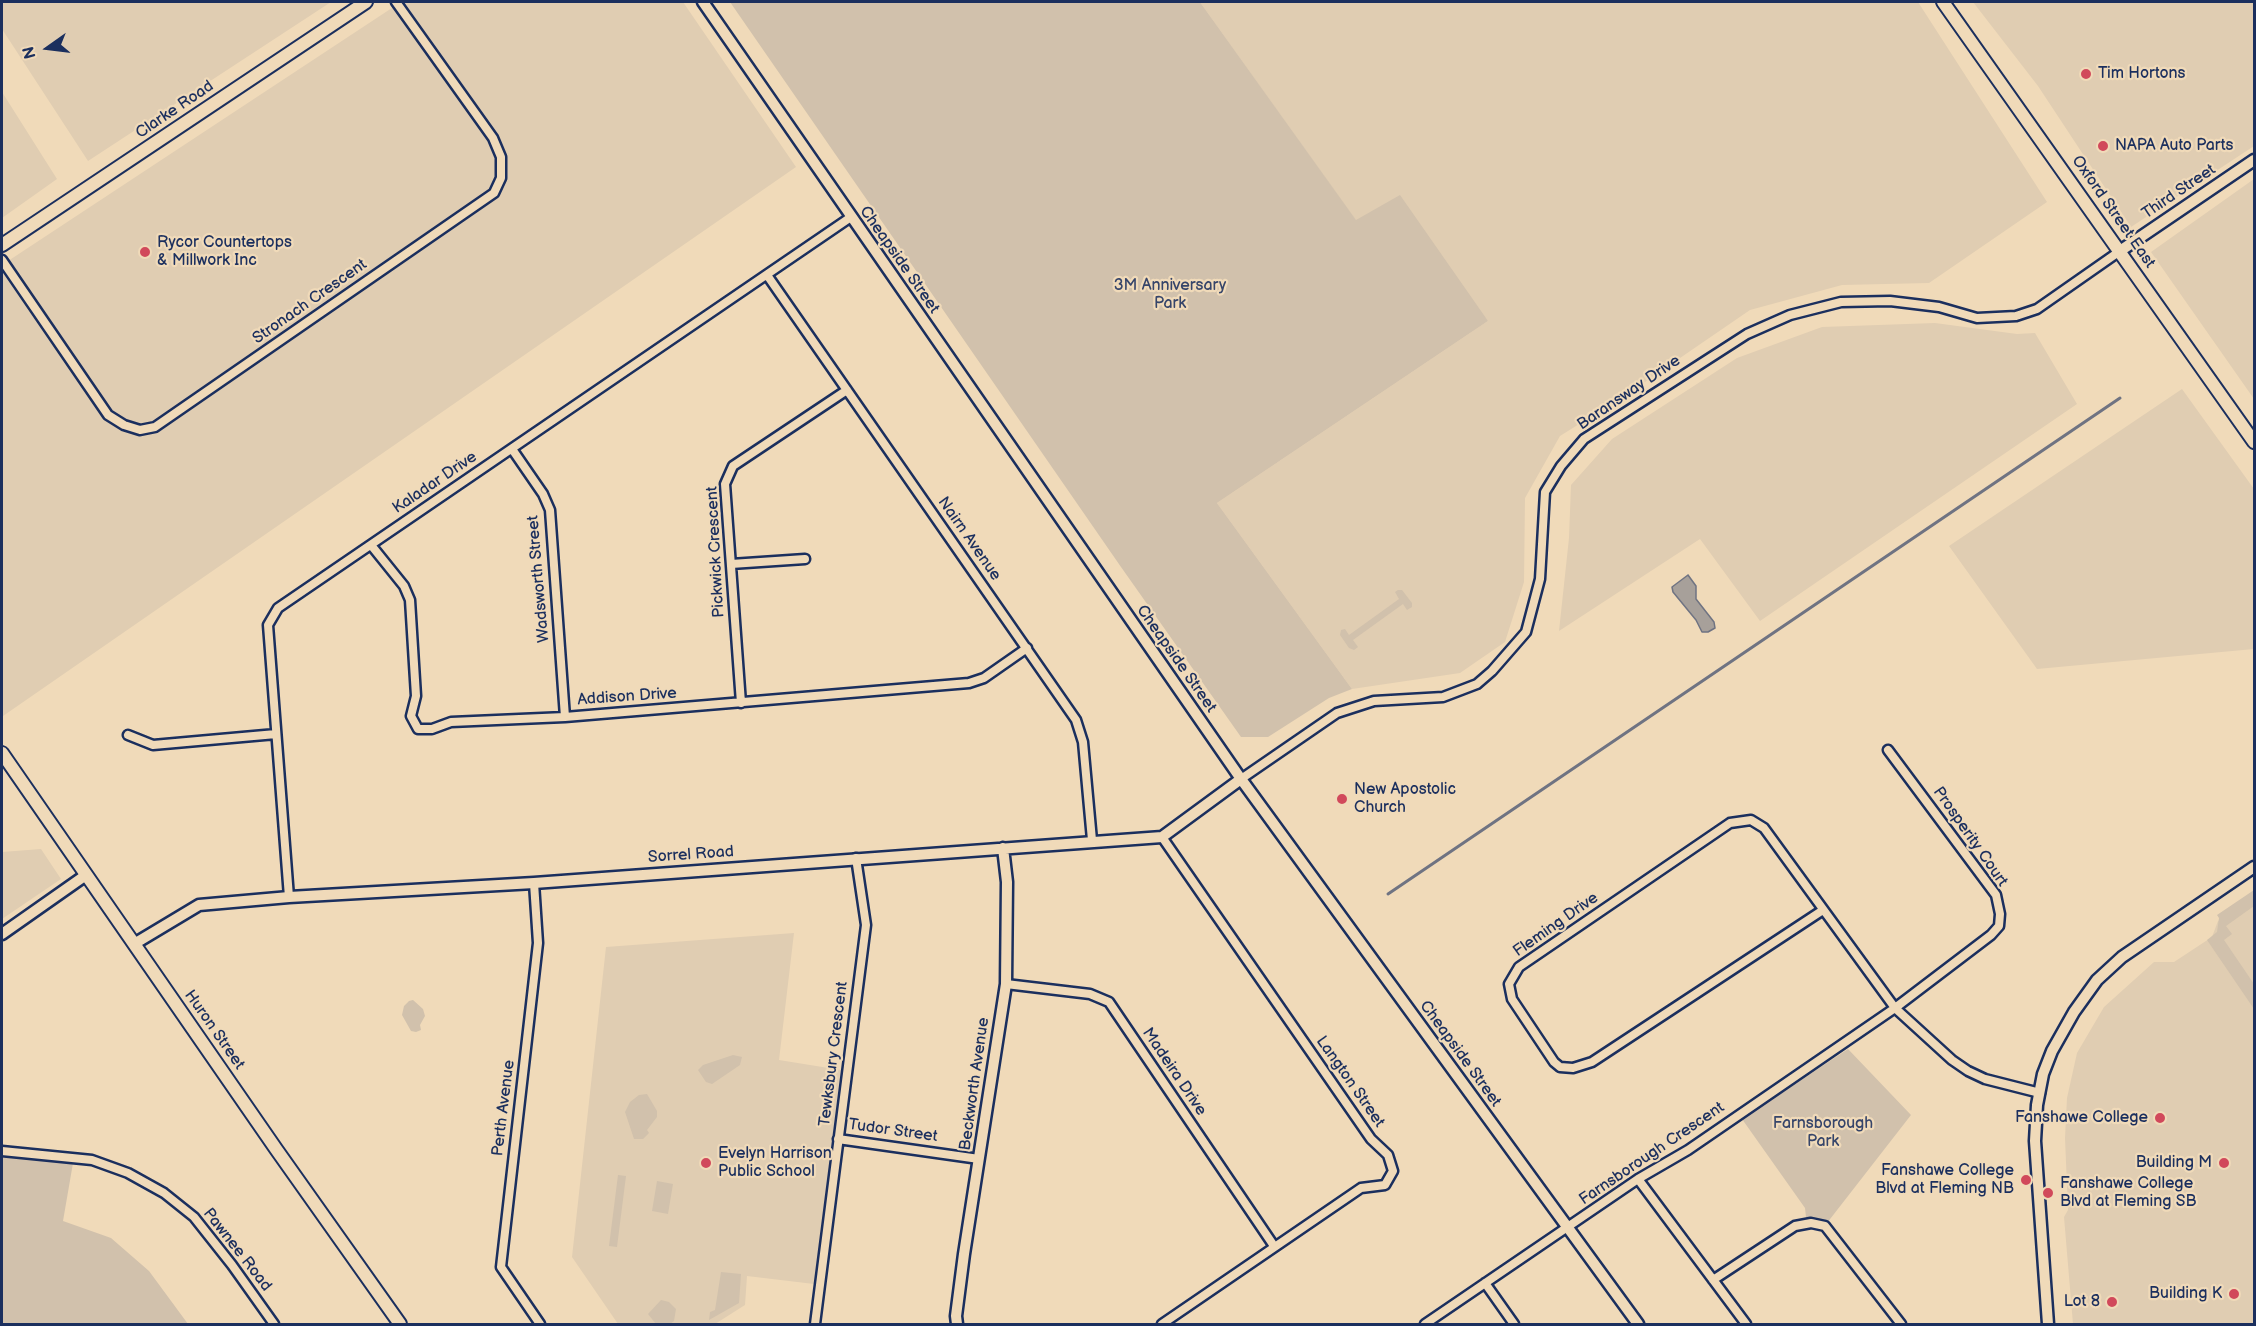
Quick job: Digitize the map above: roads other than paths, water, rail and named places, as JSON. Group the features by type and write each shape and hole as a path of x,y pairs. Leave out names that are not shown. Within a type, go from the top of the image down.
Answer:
{"main road":[{"name":"Clarke Road","path":"2,245 366,2"},
{"name":"Oxford Street East","path":"1943,2 2254,442"},
{"name":"Huron Street","path":"2,753 400,1324"}],"street":[{"name":"Stronach Crescent","path":"2,260 108,415 124,425 140,430 155,427 494,193 501,178 501,157 493,138 396,2"},
{"name":"Cheapside Street","path":"704,2 850,217 1241,779 1638,1324"},
{"name":"Third Street","path":"2120,250 2254,160"},
{"name":"Kaladar Drive","path":"289,897 268,625 278,608 850,217"},
{"name":"Baransway Drive","path":"1241,779 1337,713 1374,701 1443,697 1477,684 1492,671 1526,632 1540,579 1545,492 1561,466 1584,439 1747,334 1790,315 1841,302 1890,301 1940,307 1977,318 2016,316 2037,309 2120,250"},
{"name":"Nairn Avenue","path":"767,275 1076,720 1083,742 1092,840"},
{"name":"Pickwick Crescent","path":"741,703 725,484 733,466 847,390"},
{"name":"Wadsworth Street","path":"512,449 543,494 550,510 565,717"},
{"name":"Addison Drive","path":"371,545 404,586 410,600 416,696 411,716 418,729 432,729 451,722 565,717 969,683 984,678 1027,648"},
{"path":"731,564 805,559"},
{"path":"128,735 153,745 276,734"},
{"name":"Prosperity Court","path":"1888,750 1996,895 2000,914 1999,926 1991,935 1895,1008"},
{"path":"1162,837 1241,779"},
{"name":"Fleming Drive","path":"1823,910 1592,1062 1573,1068 1560,1067 1554,1062 1512,999 1509,984 1519,967 1730,823 1751,820 1764,828 1895,1008 1952,1060 1968,1071 1985,1079 2040,1093"},
{"name":"Sorrel Road","path":"134,944 199,905 289,897 534,883 1092,840 1162,837"},
{"name":"Langton Street","path":"1162,837 1371,1140 1388,1155 1393,1171 1384,1185 1360,1188 1162,1324"},
{"name":"Beckworth Avenue","path":"957,1324 964,1254 1006,984 1007,882 1003,848"},
{"name":"Tewksbury Crescent","path":"815,1324 866,925 856,858"},
{"path":"2048,1324 2035,1142 2037,1105 2043,1074 2052,1051 2074,1011 2097,980 2122,957 2254,867"},
{"path":"2,934 86,875"},
{"name":"Perth Avenue","path":"534,883 538,943 501,1266 540,1324"},
{"name":"Madeira Drive","path":"1006,984 1090,994 1109,1002 1274,1246"},
{"name":"Farnsborough Crescent","path":"1425,1324 1638,1179 1688,1150 1895,1008"},
{"name":"Tudor Street","path":"838,1138 979,1159"},
{"name":"Pawnee Road","path":"2,1151 92,1160 128,1173 164,1193 194,1217 274,1324"},
{"path":"1638,1179 1746,1324"},
{"path":"1713,1280 1795,1226 1811,1223 1825,1226 1901,1324"},
{"path":"1485,1283 1514,1324"}],"waterway":[{"path":"1388,894 2120,398"}],"place":[{"name":"Tim Hortons","path":"2086,74"},
{"name":"NAPA Auto Parts","path":"2103,146"},
{"name":"Rycor Countertops & Millwork Inc","path":"145,252"},
{"name":"New Apostolic Church","path":"1342,799"},
{"name":"Fanshawe College","path":"2160,1118"},
{"name":"Evelyn Harrison Public School","path":"706,1163"},
{"name":"Building M","path":"2224,1163"},
{"name":"Fanshawe College Blvd at Fleming NB","path":"2026,1180"},
{"name":"Fanshawe College Blvd at Fleming SB","path":"2048,1193"},
{"name":"Building K","path":"2234,1294"},
{"name":"Lot 8","path":"2112,1302"}],"park label":[{"name":"3M Anniversary Park","path":"1170,295"},
{"name":"Farnsborough Park","path":"1823,1133"}]}
